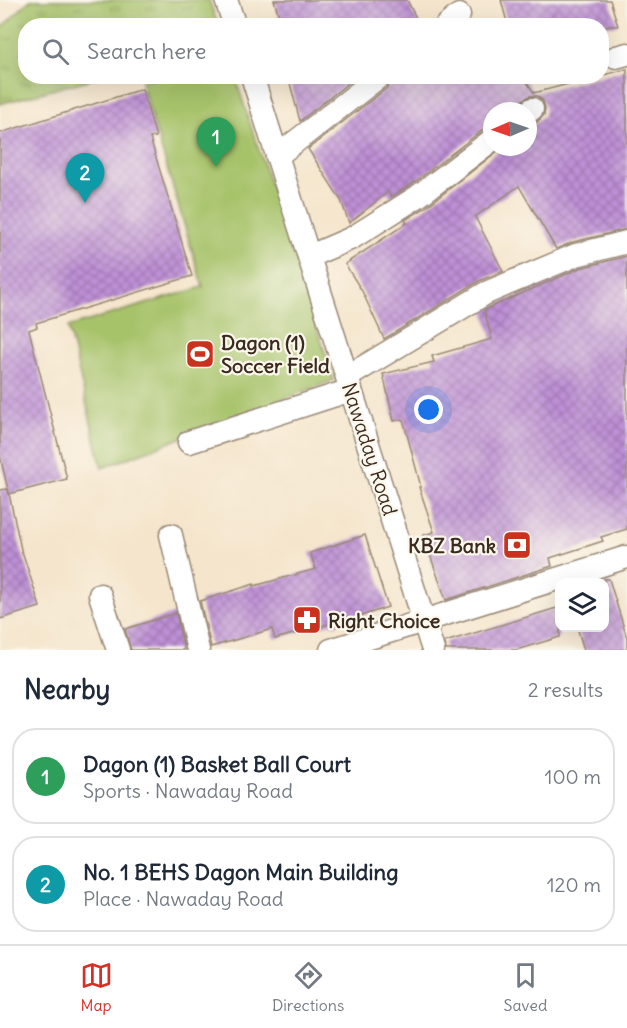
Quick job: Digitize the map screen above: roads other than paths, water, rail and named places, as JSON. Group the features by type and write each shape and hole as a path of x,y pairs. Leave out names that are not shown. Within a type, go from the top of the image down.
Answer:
{"street":[{"path":"226,0 232,18"},
{"name":"Nawaday Road","path":"254,84 433,650"},
{"path":"277,156 370,84"},
{"path":"310,256 352,238 417,197 483,147"},
{"path":"189,442 349,383 486,293 576,255 627,242"},
{"path":"171,535 198,650"},
{"path":"331,650 627,557"},
{"path":"100,594 118,650"}],"place":[{"name":"Dagon (1) Basket Ball Court","path":"216,167"},
{"name":"No. 1 BEHS Dagon Main Building","path":"85,203"},
{"name":"Dagon (1) Soccer Field","path":"200,354"},
{"name":"KBZ Bank","path":"517,545"},
{"name":"Right Choice","path":"307,620"}]}
